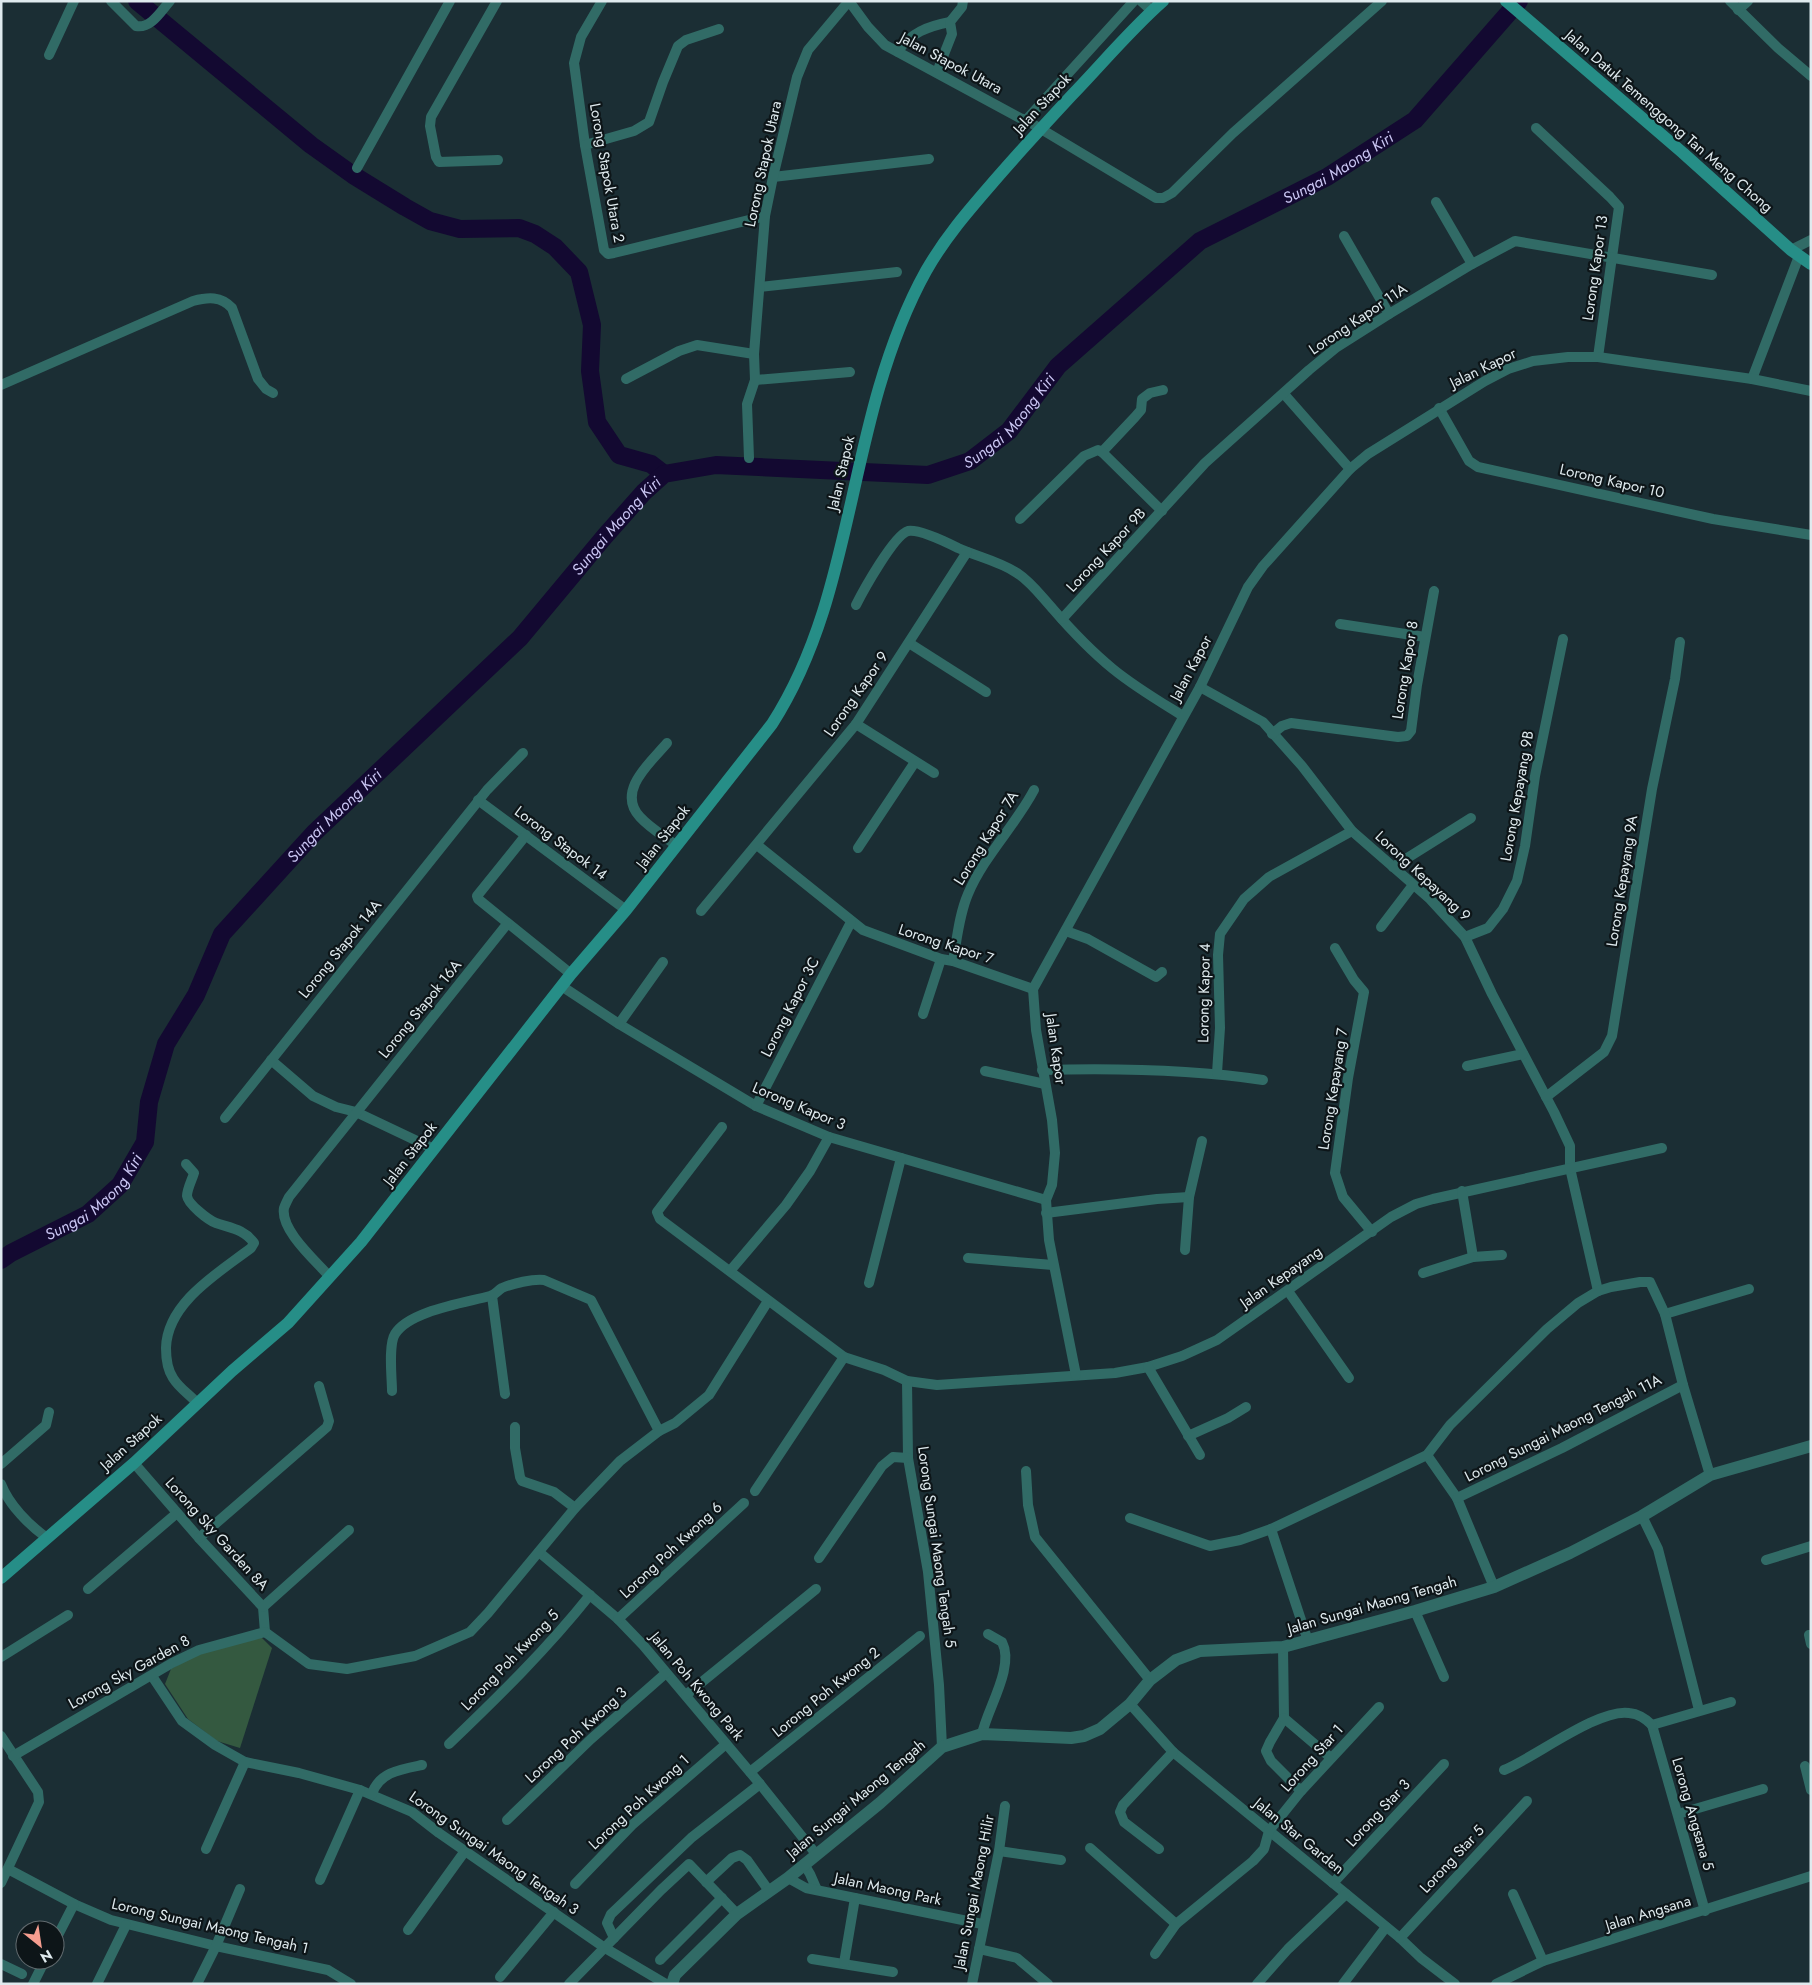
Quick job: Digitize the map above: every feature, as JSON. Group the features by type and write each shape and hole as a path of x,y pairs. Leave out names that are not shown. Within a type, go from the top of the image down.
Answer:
{"main road":[{"name":"Jalan Stapok","path":"1,1578 134,1463 311,1300 329,1276 361,1242 563,987 571,974 626,910 750,754 783,708 815,635 833,583 868,426 899,328 926,271 962,216 1041,128 1163,1"},
{"name":"Jalan Datuk Temenggong Tan Meng Chong","path":"1506,1 1683,153 1795,253 1811,264"}],"street":[{"path":"48,55 74,1"},
{"path":"111,1 136,26 145,26 170,1"},
{"path":"357,168 450,1"},
{"path":"497,1 430,117 430,121 436,157 439,162 498,160"},
{"name":"Lorong Stapok Utara 2","path":"602,1 581,37 574,63 585,146 604,250 608,254 765,216"},
{"name":"Jalan Stapok Utara","path":"849,1 886,45 1041,128 1156,198 1164,198 1172,193 1233,133 1382,1"},
{"name":"Lorong Stapok Utara","path":"755,380 754,354 765,216 797,78 808,50 849,1"},
{"path":"898,52 907,40 931,25 950,22 962,7 963,1"},
{"path":"1026,120 1134,1"},
{"path":"1141,1 1152,11"},
{"path":"1730,1 1811,76"},
{"path":"1738,10 1748,1"},
{"path":"936,72 952,34 950,22"},
{"path":"585,146 634,131 649,122 678,46 686,40 718,29"},
{"name":"Lorong Kapor 13","path":"1536,128 1619,207 1598,357"},
{"path":"773,177 929,159"},
{"path":"1436,202 1472,264"},
{"path":"1344,236 1389,314"},
{"path":"1752,379 1795,253 1811,240"},
{"name":"Lorong Kapor 11A","path":"1162,511 1205,463 1337,347 1472,264 1514,241 1712,275"},
{"path":"760,287 897,272"},
{"path":"1,385 193,301 214,298 226,301 232,308 256,374 266,389 273,393"},
{"path":"626,379 679,351 697,345 754,354"},
{"name":"Jalan Kapor","path":"1076,1375 1053,1265 1046,1213 1046,1200 1052,1185 1055,1153 1052,1120 1036,1030 1033,989 1200,687 1248,587 1263,566 1350,469 1368,454 1439,408 1508,369 1525,364 1568,357 1598,357 1752,379 1811,391"},
{"path":"748,458 747,404 755,380 850,372"},
{"path":"1020,519 1084,456 1098,450 1102,452 1135,418 1141,410 1142,399 1150,393 1163,390"},
{"path":"1284,394 1350,469"},
{"name":"Lorong Kapor 10","path":"1439,408 1469,461 1478,467 1713,519 1811,535"},
{"name":"Lorong Kapor 9B","path":"1062,619 1162,511 1102,452"},
{"path":"856,605 891,546 909,531 943,540 967,552 1000,563 1019,574 1089,649 1136,687 1183,716"},
{"name":"Lorong Kapor 9","path":"701,911 856,724 967,552"},
{"name":"Lorong Kapor 8","path":"1272,734 1282,726 1291,723 1398,737 1406,736 1411,731 1434,591"},
{"path":"1340,624 1425,637"},
{"name":"Lorong Kepayang 9B","path":"1465,937 1488,928 1503,909 1517,881 1525,846 1535,776 1563,639"},
{"name":"Lorong Kepayang 9A","path":"1546,1096 1604,1052 1612,1036 1652,789 1675,680 1680,642"},
{"path":"909,643 986,692"},
{"path":"1200,687 1263,722 1272,734"},
{"path":"856,724 934,773"},
{"name":"Lorong Kepayang 9","path":"1272,734 1302,766 1352,831 1413,884 1450,919 1465,937 1570,1146 1570,1168 1598,1291"},
{"path":"667,743 634,783 631,795 633,806 640,818 677,846"},
{"name":"Lorong Stapok 14A","path":"225,1118 478,800 496,779 523,753"},
{"path":"858,848 915,762"},
{"name":"Lorong Kapor 7A","path":"953,962 961,914 967,894 978,874 1025,808 1034,790"},
{"name":"Lorong Stapok 14","path":"478,800 626,910"},
{"path":"1393,867 1471,818"},
{"name":"Lorong Kapor 4","path":"1217,1073 1220,1028 1218,954 1220,934 1244,899 1269,877 1352,831"},
{"path":"526,835 477,896 478,899 507,924 571,974"},
{"name":"Lorong Kapor 7","path":"757,845 851,922 875,935 1033,989"},
{"path":"1381,927 1413,884"},
{"name":"Lorong Kapor 3C","path":"756,1106 851,922"},
{"name":"Lorong Stapok 16A","path":"329,1276 287,1226 284,1210 289,1197 507,924"},
{"path":"1066,931 1088,939 1156,977 1162,972"},
{"name":"Lorong Kepayang 7","path":"1335,948 1354,980 1364,992 1348,1078 1334,1173 1343,1197 1372,1232"},
{"path":"923,1014 941,959"},
{"path":"619,1024 663,962"},
{"name":"Lorong Kapor 3","path":"563,987 619,1024 756,1106 829,1137 1046,1200"},
{"path":"1466,1066 1523,1054"},
{"path":"271,1060 313,1096 336,1107 356,1112 434,1149"},
{"path":"1042,1070 1095,1068 1217,1073 1263,1080"},
{"path":"985,1071 1045,1084"},
{"name":"Jalan Kepayang","path":"722,1127 657,1212 660,1219 768,1302 844,1357 884,1370 907,1381 938,1385 1115,1373 1148,1367 1182,1356 1217,1340 1391,1217 1416,1204 1462,1191 1662,1148"},
{"path":"730,1271 786,1205 810,1171 829,1137"},
{"path":"1185,1250 1189,1197 1202,1141"},
{"path":"869,1283 901,1158"},
{"path":"186,1164 194,1173 187,1194 190,1203 205,1217 216,1223 242,1231 254,1243 183,1303 171,1324 166,1342 166,1358 169,1370 174,1379 198,1403"},
{"path":"1462,1191 1473,1257"},
{"path":"1046,1213 1157,1199 1189,1197"},
{"path":"1423,1273 1473,1257 1502,1255"},
{"path":"968,1258 1053,1265"},
{"path":"392,1391 391,1349 393,1336 398,1328 412,1319 454,1304 492,1296 502,1288 536,1279 550,1282 591,1300 659,1431"},
{"path":"1130,1518 1210,1546 1240,1540 1271,1529 1427,1455 1450,1425 1547,1329 1578,1302 1598,1291 1640,1282 1650,1282 1665,1314 1683,1385 1710,1475"},
{"path":"1665,1314 1749,1289"},
{"path":"1288,1291 1349,1378"},
{"path":"492,1296 504,1394"},
{"path":"265,1632 309,1664 347,1669 415,1656 470,1632 575,1508 620,1461 709,1395 768,1302"},
{"path":"755,1491 844,1357"},
{"path":"1148,1367 1200,1455"},
{"name":"Lorong Sungai Maong Tengah 5","path":"907,1381 908,1458 928,1572 939,1685 942,1747"},
{"name":"Lorong Sungai Maong Tengah 11A","path":"1457,1498 1562,1448 1683,1385"},
{"path":"199,1538 328,1427 329,1424 319,1386"},
{"path":"1188,1436 1228,1418 1246,1407"},
{"path":"1,1464 46,1425 49,1412"},
{"path":"515,1427 515,1448 522,1481 554,1492 575,1508"},
{"name":"Jalan Sungai Maong Tengah","path":"672,1984 675,1975 737,1914 788,1878 880,1803 942,1747 982,1734 1071,1738 1084,1736 1100,1729 1130,1704 1150,1680 1176,1660 1200,1651 1283,1647 1416,1611 1494,1587 1570,1553 1642,1516 1710,1475 1811,1446"},
{"path":"1427,1455 1457,1498 1494,1587"},
{"path":"819,1558 882,1466 893,1457 908,1458"},
{"name":"Lorong Sky Garden 8A","path":"134,1463 199,1538 263,1607 265,1632"},
{"path":"1026,1471 1028,1505 1035,1537 1150,1680"},
{"path":"1,1484 12,1503 38,1532 47,1538"},
{"name":"Lorong Poh Kwong 6","path":"618,1620 744,1503"},
{"path":"88,1589 177,1513"},
{"path":"1642,1516 1658,1549 1699,1710"},
{"path":"1271,1529 1308,1641"},
{"path":"263,1607 349,1530"},
{"path":"1766,1560 1811,1546"},
{"name":"Jalan Poh Kwong Park","path":"539,1552 618,1620 643,1645 816,1854"},
{"path":"686,1695 816,1589"},
{"name":"Lorong Poh Kwong 5","path":"449,1744 514,1682 590,1596"},
{"path":"1416,1611 1444,1677"},
{"path":"1,1657 68,1615"},
{"name":"Lorong Sky Garden 8","path":"14,1756 84,1713 199,1650 265,1632"},
{"path":"982,1734 984,1722 1000,1686 1006,1652 1002,1642 988,1634"},
{"name":"Lorong Poh Kwong 2","path":"750,1772 920,1636"},
{"path":"1283,1647 1284,1718 1266,1751 1271,1761 1301,1791"},
{"name":"Lorong Poh Kwong 3","path":"507,1820 591,1739 666,1673"},
{"name":"Lorong Sungai Maong Tengah 3","path":"152,1676 182,1721 215,1745 245,1762 299,1773 360,1790 412,1812 605,1948 666,1984"},
{"path":"1504,1770 1575,1731 1607,1716 1628,1712 1643,1716 1652,1725 1731,1702"},
{"name":"Jalan Star Garden","path":"1130,1704 1173,1752 1400,1938 1421,1958 1455,1984"},
{"name":"Lorong Star 1","path":"1155,1954 1176,1924 1253,1861 1264,1849 1269,1831 1301,1791 1379,1707"},
{"path":"1284,1718 1331,1758"},
{"name":"Lorong Angsana 5","path":"1652,1725 1705,1910"},
{"path":"1,1736 38,1792 39,1802 1,1882"},
{"name":"Lorong Poh Kwong 1","path":"575,1884 632,1826 726,1744"},
{"path":"1159,1848 1124,1822 1120,1812 1123,1805 1173,1752"},
{"path":"206,1849 245,1762"},
{"name":"Lorong Star 3","path":"1333,1883 1444,1764"},
{"path":"372,1794 375,1784 385,1775 422,1765"},
{"path":"1805,1766 1811,1790"},
{"path":"614,1938 607,1923 611,1914 678,1851 760,1784"},
{"path":"1678,1814 1762,1788"},
{"path":"320,1880 360,1790"},
{"name":"Lorong Star 5","path":"1400,1938 1527,1801"},
{"name":"Jalan Sungai Maong Hilir","path":"972,1984 982,1924 999,1851 1005,1806"},
{"path":"1090,1848 1176,1924"},
{"path":"408,1930 465,1851"},
{"path":"678,1851 737,1914"},
{"path":"999,1851 1061,1860"},
{"path":"706,1882 732,1858 740,1855 747,1860 769,1891"},
{"path":"569,1984 689,1864"},
{"name":"Jalan Maong Park","path":"804,1864 817,1890"},
{"name":"Lorong Sungai Maong Tengah 1","path":"8,1869 74,1904 126,1925 328,1970 351,1984"},
{"name":"Jalan Angsana","path":"1503,1982 1543,1961 1811,1876"},
{"name":"Jalan Maong Park","path":"788,1878 806,1888 982,1924"},
{"path":"197,1984 216,1946 240,1889"},
{"path":"1257,1984 1288,1949 1346,1894"},
{"path":"1513,1894 1543,1961"},
{"path":"660,1960 722,1898"},
{"path":"844,1963 855,1898"},
{"path":"65,1922 74,1904"},
{"path":"500,1977 554,1912"},
{"path":"97,1984 126,1925"},
{"path":"1343,1984 1386,1927"},
{"path":"979,1949 1017,1958 1048,1984"},
{"path":"812,1959 893,1972"},
{"path":"1,1964 22,1974"},
{"path":"32,1984 40,1970"}],"green space":[{"path":"261,1637 272,1648 240,1748 217,1741 188,1719 165,1684 171,1669 201,1652"}],"waterway":[{"path":"137,1 311,145 353,175 405,207 430,221 460,229 519,228 535,234 555,247 579,272 592,325 590,371 597,422 619,455 651,464 664,474"},
{"name":"Sungai Maong Kiri","path":"1,1260 11,1253 88,1214 120,1185 145,1142 149,1102 166,1044 196,995 222,934 314,833 520,638 605,536 644,492 664,474 716,465 928,475 970,461 1009,431 1058,366 1200,241 1327,177 1415,120 1519,1"}]}
